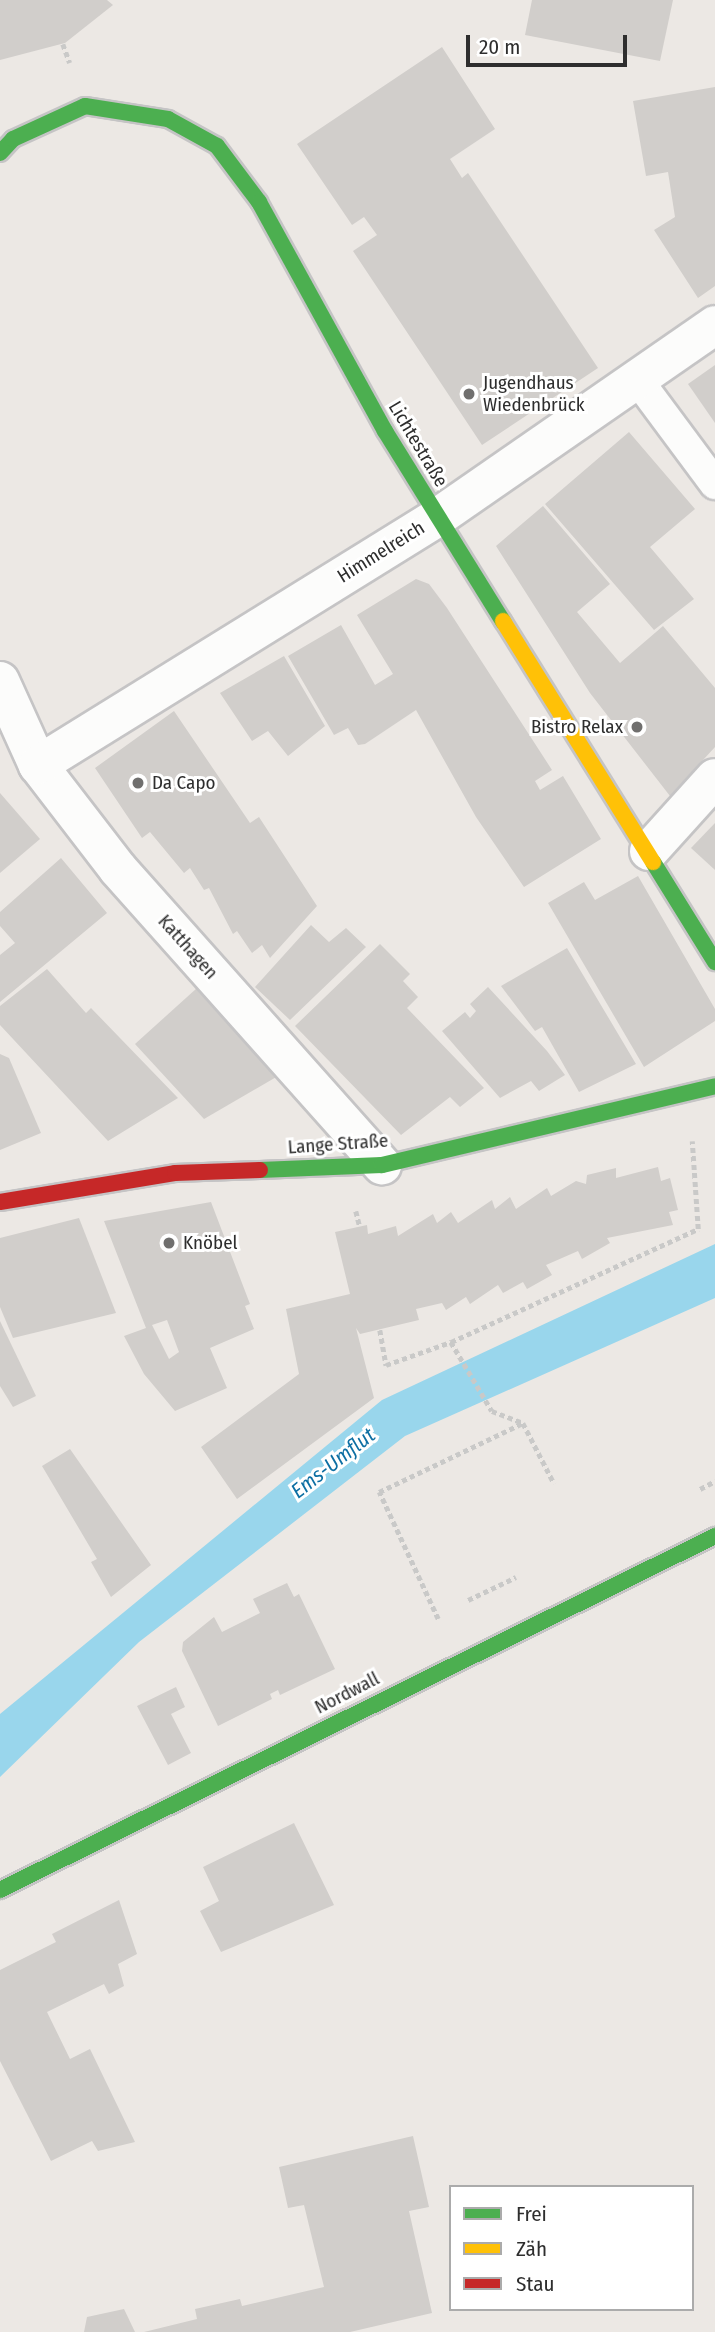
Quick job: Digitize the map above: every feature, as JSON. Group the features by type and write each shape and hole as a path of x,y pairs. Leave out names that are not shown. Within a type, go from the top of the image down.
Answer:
{"street":[{"name":"Lichtestraße","path":"0,153 13,139 85,106 168,119 217,146 259,202 438,517 649,851 715,962"},
{"name":"Himmelreich","path":"38,765 438,517 715,325"},
{"name":"Katthagen","path":"4,705 38,765 118,869 382,1165"},
{"path":"649,851 715,778"},
{"name":"Lange Straße","path":"0,1202 175,1173 382,1165 715,1086"},
{"name":"Nordwall","path":"0,1890 457,1661 715,1536"}],"lane":[{"path":"637,379 715,484"}],"path":[{"path":"380,1330 386,1365 451,1342 698,1229 688,1094"},
{"path":"451,1342 492,1411 523,1423 554,1483"},
{"path":"457,1661 379,1492 523,1423"}],"water":[{"name":"Ems-Umflut","path":"715,1244 715,1298 405,1436 139,1642 0,1777 0,1714 382,1400"}],"building":[{"path":"0,0 107,0 113,5 65,43 0,60"},
{"path":"532,0 673,0 660,61 525,35"},
{"path":"442,47 495,129 450,159 462,178 468,173 598,368 482,445 353,251 377,235 364,217 352,225 297,144"},
{"path":"715,87 715,286 698,298 654,230 675,217 668,172 646,176 633,101"},
{"path":"715,365 715,423 688,384"},
{"path":"629,432 695,509 650,547 694,599 654,630 545,504"},
{"path":"543,506 610,584 577,612 620,663 663,626 715,688 715,747 670,796 590,693 496,546"},
{"path":"416,579 429,584 447,608 552,770 535,781 540,790 563,776 601,839 524,887 476,817 416,710 365,744 358,745 348,728 334,735 288,656 341,625 375,685 393,674 357,615"},
{"path":"284,656 325,726 288,756 268,731 252,741 220,693"},
{"path":"174,711 250,823 259,817 317,906 270,958 262,945 252,953 237,931 233,934 209,888 204,890 190,868 184,873 150,832 142,838 95,768"},
{"path":"0,793 40,839 0,873"},
{"path":"715,823 715,870 691,848"},
{"path":"61,858 107,913 0,1002 0,955 15,943 0,926 0,912"},
{"path":"638,876 715,1009 715,1021 644,1067 548,903 584,882 595,900"},
{"path":"311,925 329,942 346,928 366,947 290,1020 255,987"},
{"path":"380,944 410,974 403,981 418,997 407,1008 484,1088 460,1107 450,1097 401,1135 295,1026"},
{"path":"567,948 636,1064 579,1092 542,1027 535,1031 501,986"},
{"path":"47,969 86,1013 91,1008 178,1098 108,1141 0,1025 0,1006"},
{"path":"488,987 547,1051 565,1075 539,1091 531,1081 500,1098 442,1031 465,1012 470,1018 476,1011 470,1004"},
{"path":"197,988 278,1076 204,1119 135,1044"},
{"path":"0,1054 9,1058 41,1133 0,1150"},
{"path":"658,1167 661,1181 670,1178 678,1210 669,1212 673,1225 607,1238 610,1243 582,1259 578,1251 546,1265 552,1275 527,1289 523,1282 503,1293 498,1285 470,1304 466,1297 446,1310 442,1303 416,1309 419,1320 360,1334 356,1328 374,1398 237,1499 201,1447 299,1374 286,1309 350,1294 335,1232 367,1225 368,1234 396,1226 398,1236 433,1214 437,1223 451,1212 458,1223 492,1200 495,1209 510,1197 516,1209 547,1188 551,1196 576,1181 586,1184 587,1175 616,1168 616,1178"},
{"path":"211,1202 250,1304 245,1306 254,1329 210,1348 227,1388 175,1411 144,1374 124,1336 146,1328 104,1221","holes":["167,1320 179,1352 169,1359 152,1325"]},
{"path":"79,1218 116,1313 13,1338 0,1307 0,1238"},
{"path":"0,1321 36,1396 13,1407 0,1386"},
{"path":"70,1449 151,1565 111,1597 91,1562 97,1559 42,1466"},
{"path":"287,1583 294,1597 299,1594 335,1669 280,1695 278,1690 270,1694 272,1699 218,1726 182,1651 183,1642 214,1617 222,1632 260,1613 253,1599"},
{"path":"176,1687 185,1707 171,1714 191,1753 168,1765 137,1706"},
{"path":"294,1823 334,1905 221,1952 200,1911 219,1901 203,1867"},
{"path":"119,1900 137,1954 118,1964 124,1986 109,1994 104,1984 47,2012 70,2059 90,2049 135,2142 98,2151 92,2141 51,2161 0,2061 0,1970 56,1942 52,1934"},
{"path":"413,2136 429,2207 409,2211 432,2313 350,2332 144,2332 197,2319 195,2309 240,2299 242,2306 324,2287 304,2205 288,2208 279,2167"},
{"path":"124,2309 135,2332 84,2332 87,2317"}],"traffic: fast":[{"path":"0,153 13,139 85,106 168,119 217,146 259,202 385,431 503,621"},
{"path":"653,862 715,962"},
{"path":"260,1170 382,1165 715,1086"},
{"path":"0,1890 715,1536"}],"traffic: slow":[{"path":"503,621 653,862"}],"traffic: jam":[{"path":"0,1202 175,1173 260,1170"}],"place":[{"name":"Jugendhaus Wiedenbrück","path":"469,394"},
{"name":"Bistro Relax","path":"637,727"},
{"name":"Da Capo","path":"138,783"},
{"name":"Knöbel","path":"169,1243"}]}
